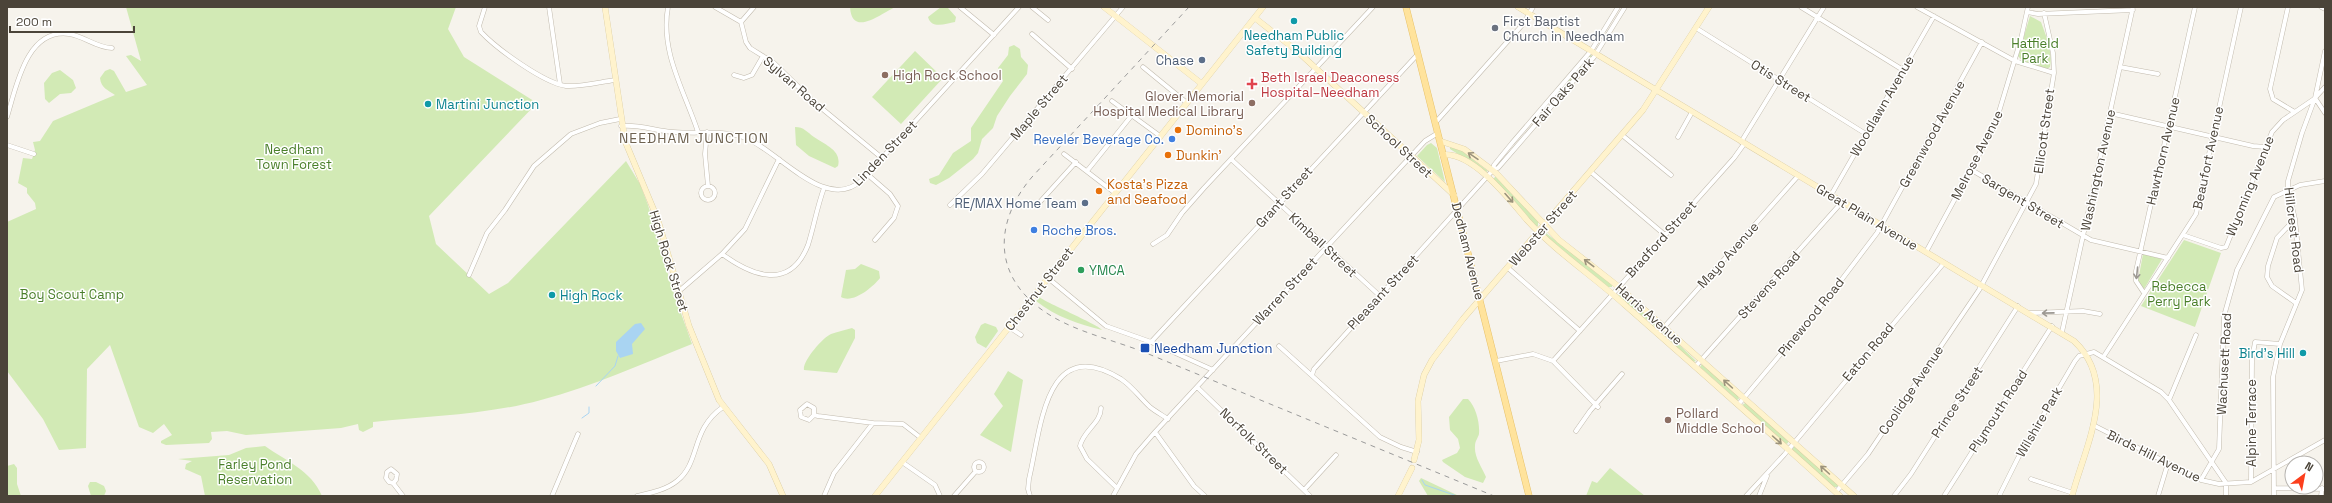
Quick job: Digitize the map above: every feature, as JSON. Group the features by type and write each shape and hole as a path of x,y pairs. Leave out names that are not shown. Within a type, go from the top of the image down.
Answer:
{"main road":[{"name":"Dedham Avenue","path":"1406,7 1529,496"}],"street":[{"path":"485,7 479,26 487,38 536,74 568,86 615,80"},
{"path":"549,7 560,84"},
{"name":"High Rock Street","path":"604,7 620,119 632,162 658,220 678,292 703,363 723,406 769,464 783,496"},
{"path":"668,7 665,30 667,46 677,79 698,132"},
{"path":"717,7 741,22 754,7"},
{"path":"960,7 994,35"},
{"name":"Linden Street","path":"622,126 633,125 673,132 731,134 745,138 824,188 840,191 848,189 855,186 867,174 1019,7"},
{"path":"1032,7 1048,20"},
{"path":"1104,7 1202,84"},
{"name":"Maple Street","path":"950,204 976,181 1123,7"},
{"name":"Chestnut Street","path":"875,496 1264,7"},
{"path":"1153,244 1167,235 1176,221 1204,188 1232,160 1373,7"},
{"name":"Great Plain Avenue","path":"1518,7 1798,176 2062,332 2074,341 2086,354 2098,386 2097,406 2093,425 2073,494"},
{"path":"1435,123 1524,23 1533,7"},
{"name":"Fair Oaks Park","path":"1457,211 1488,177 1493,170 1494,165 1553,95 1594,53 1618,7"},
{"name":"Fair Oaks Park","path":"1493,170 1498,168 1594,53 1625,7"},
{"name":"Webster Street","path":"1414,460 1419,440 1418,401 1424,375 1439,349 1622,135 1656,91 1709,7"},
{"path":"1801,7 1903,70"},
{"name":"Bradford Street","path":"1553,361 1665,235 1743,143 1779,80 1824,7"},
{"path":"1917,7 2015,61 2054,72"},
{"name":"Melrose Avenue","path":"1926,252 1995,125 2015,61 2028,7"},
{"name":"Hawthorn Avenue","path":"2144,293 2138,285 2136,277 2167,126 2195,7"},
{"name":"Beaufort Avenue","path":"2104,356 2196,214 2241,7"},
{"path":"2288,7 2270,89 2273,99 2293,111"},
{"path":"2321,7 2325,9"},
{"path":"2027,12 2044,13 2092,9 2133,8"},
{"name":"Washington Avenue","path":"2062,332 2133,8"},
{"name":"Ellicott Street","path":"1982,285 2026,203 2039,175 2054,72 2053,53 2044,13"},
{"name":"Woodlawn Avenue","path":"1831,195 1934,16"},
{"name":"School Street","path":"1255,18 1316,69 1454,195"},
{"name":"Sylvan Road","path":"741,22 747,44 774,63 814,102 882,158"},
{"name":"Otis Street","path":"1696,28 1866,134"},
{"path":"7,117 22,70 35,47 44,39 57,34 74,35 112,48"},
{"path":"1032,34 1072,68"},
{"name":"Greenwood Avenue","path":"1882,226 1982,42"},
{"path":"2325,51 2315,98 2325,113"},
{"name":"Grant Street","path":"1152,342 1418,54"},
{"path":"734,75 744,78 752,75 763,56"},
{"path":"1143,67 1187,102"},
{"path":"2120,67 2158,74"},
{"name":"Hillcrest Road","path":"2274,496 2273,377 2280,344 2302,290 2295,218 2288,190 2296,152 2315,98 2325,87"},
{"path":"1553,95 1557,98"},
{"name":"Wyoming Avenue","path":"2183,235 2221,248 2226,247 2265,147 2277,125 2293,111 2315,98"},
{"path":"1112,101 1160,136"},
{"path":"1678,137 1692,112"},
{"path":"2110,113 2213,137 2265,147"},
{"path":"1087,171 1132,115"},
{"path":"469,275 484,237 534,166 571,134 600,123 620,119"},
{"path":"707,132 705,154 708,186"},
{"name":"Warren Street","path":"1113,496 1136,454 1155,432 1427,138 1438,133"},
{"path":"1622,135 1671,175"},
{"path":"1514,140 1518,144"},
{"name":"Harris Avenue","path":"1440,141 1461,148 1493,170 1562,243 1619,287 1854,496"},
{"path":"7,146 34,154"},
{"path":"1064,154 1116,193"},
{"name":"Harris Avenue","path":"1443,155 1453,154 1488,177 1553,247 1613,294 1838,494"},
{"path":"678,292 722,254 750,221 779,159"},
{"name":"Kimball Street","path":"1232,160 1380,296"},
{"path":"1039,203 1076,162"},
{"name":"Sargent Street","path":"1970,169 2091,240 2168,258"},
{"path":"1591,172 1665,235"},
{"path":"867,174 890,194 898,206 894,218 875,240"},
{"name":"Mayo Avenue","path":"1658,334 1798,176"},
{"name":"Wachusett Road","path":"2201,480 2219,449 2224,316 2237,270 2267,208 2274,197 2300,185 2325,181"},
{"path":"722,254 743,268 757,274 773,275 786,271 799,261 807,247 824,188"},
{"name":"Stevens Road","path":"1695,367 1842,202"},
{"name":"Pleasant Street","path":"1312,375 1314,369 1334,345 1457,211"},
{"path":"2295,218 2277,238 2268,266 2267,277 2272,286 2296,303"},
{"name":"Pinewood Road","path":"1738,405 1830,295 1882,226"},
{"name":"Eaton Road","path":"1746,496 1788,450 1793,442 1944,262"},
{"path":"1508,268 1580,331"},
{"path":"1048,278 1106,326 1152,342 1213,370"},
{"name":"Coolidge Avenue","path":"1838,494 1842,485 1870,450 1982,285"},
{"name":"Prince Street","path":"1894,496 1911,474 2018,306"},
{"path":"2030,313 2083,311 2100,314"},
{"name":"Plymouth Road","path":"1944,496 2052,326"},
{"path":"1009,327 1021,335"},
{"path":"2170,400 2196,335"},
{"name":"Alpine Terrace","path":"2251,482 2252,359 2255,342 2280,344"},
{"path":"1279,346 1380,437 1416,452"},
{"path":"2086,354 2094,352 2104,356 2161,392 2170,400 2226,483 2226,496"},
{"path":"1496,361 1533,354 1553,361 1597,405"},
{"name":"Wilshire Park","path":"1999,496 2018,458 2075,361 2086,354"},
{"path":"1030,496 1028,488 1029,479 1044,410 1062,374 1071,368 1086,366 1105,370 1134,388 1150,407 1168,419"},
{"path":"1576,431 1622,374"},
{"name":"Norfolk Street","path":"1198,387 1310,496"},
{"path":"637,496 657,491 678,481 690,464 702,428 707,419 723,406"},
{"path":"1101,408 1099,416 1084,436 1080,446 1087,459 1117,488"},
{"path":"814,415 873,423 903,424 921,438"},
{"path":"824,496 834,473 873,423"},
{"name":"Birds Hill Avenue","path":"2093,425 2201,480 2226,483 2251,482 2325,440"},
{"path":"1155,432 1194,486 1205,496"},
{"path":"552,496 578,434"},
{"path":"1304,490 1336,455"},
{"path":"902,462 935,485 940,496"},
{"path":"2158,496 2168,463"},
{"path":"1398,496 1412,468"},
{"path":"954,496 976,471"},
{"path":"1759,496 1767,474"},
{"path":"2031,479 2073,494"},
{"path":"393,483 403,496"},
{"path":"2275,488 2284,488"}],"green space":[{"name":"Needham Town Forest","path":"126,7 456,7 448,29 464,57 537,103 429,216 436,244 489,294 508,283 626,161 640,184 648,205 672,288 692,344 580,388 521,405 479,412 373,422 373,427 363,432 359,430 358,424 341,428 246,435 227,431 211,432 212,439 209,443 166,445 161,443 161,441 172,435 164,424 153,433 139,427 110,345 87,369 86,448 59,450 43,419 7,371 7,222 36,209 35,203 27,193 27,188 18,183 23,158 32,159 35,150 33,142 40,141 53,121 115,95 105,88 100,78 105,71 110,69 114,71 126,92 147,85 126,56 131,55 141,61"},
{"path":"850,7 896,7 877,17 863,22 856,21 852,17"},
{"path":"941,7 948,8 956,17 955,22 939,25 930,21 928,17"},
{"name":"Hatfield Park","path":"2030,16 2041,22 2047,38 2051,61 2050,67 2047,69 2024,63 2018,56"},
{"path":"1014,45 1020,49 1021,57 1028,65 1027,74 997,116 993,128 982,139 978,153 973,159 949,178 936,185 930,183 929,179 939,175 953,153 971,141 971,128 1003,81 998,68 1008,55 1009,47"},
{"path":"915,51 943,78 901,124 872,97"},
{"path":"1590,55 1593,56 1558,95 1557,94"},
{"path":"60,70 73,80 76,88 71,93 60,94 49,103 45,99 44,83 52,73"},
{"path":"795,127 803,129 832,148 839,160 838,166 835,168 809,156 796,145"},
{"path":"1431,143 1437,148 1445,182 1417,156 1427,145"},
{"path":"1450,146 1462,151 1488,171 1486,172 1450,149"},
{"path":"1496,176 1538,221 1538,226 1536,226 1493,179"},
{"path":"1546,233 1612,284 1612,287 1608,287 1545,236"},
{"name":"Rebecca Perry Park","path":"2184,240 2221,253 2195,327 2141,306"},
{"path":"2143,254 2162,259 2144,289 2138,281"},
{"path":"861,264 879,271 880,278 873,286 862,294 846,299 841,297 846,270 855,269"},
{"path":"1622,292 1658,324 1658,329 1620,298 1618,294"},
{"path":"1039,297 1102,330 1060,316 1036,301"},
{"path":"985,323 996,327 998,331 986,348 977,343 975,337 981,325"},
{"path":"852,328 855,330 855,338 837,373 804,370 804,366 813,350 827,336"},
{"path":"1663,332 1666,332 1696,361 1693,362 1663,336"},
{"path":"1702,364 1738,396 1739,399 1737,400 1700,367"},
{"path":"1008,371 1023,380 1011,452 980,435 1003,406 994,394"},
{"path":"1463,399 1468,399 1471,402 1478,420 1479,434 1475,443 1475,450 1486,477 1483,483 1465,477 1442,460 1457,453 1460,448 1458,439 1450,430 1449,417"},
{"path":"1746,403 1788,441 1788,443 1786,444 1744,407 1743,404"},
{"name":"Farley Pond Reservation","path":"265,446 305,473 317,487 322,496 205,496 201,476 185,469 186,464 192,461 178,459 229,455 246,448"},
{"path":"1794,446 1838,485 1837,487 1833,487 1792,451"},
{"path":"14,464 17,468 17,484 21,496 7,495 7,466"},
{"path":"1610,468 1645,496 1586,496 1592,481 1597,483"},
{"path":"1421,478 1459,496 1428,496 1419,481"},
{"path":"90,482 96,482 104,486 106,491 104,496 91,496 88,486"}],"water":[{"path":"641,323 645,329 632,344 633,354 620,358 616,351 616,342 635,324"}],"waterway":[{"path":"596,386 615,366 618,356"},
{"path":"582,418 589,413 589,407"},
{"path":"1422,480 1425,485 1457,496"}],"railway":[{"path":"1189,7 1032,177 1013,205 1005,236 1005,251 1008,267 1015,282 1026,296 1039,308 1069,325 1151,355 1494,496"}],"place":[{"name":"Needham Public Safety Building","path":"1294,21"},
{"name":"First Baptist Church in Needham","path":"1495,28"},
{"name":"Chase","path":"1202,60"},
{"name":"High Rock School","path":"885,75"},
{"name":"Beth Israel Deaconess Hospital–Needham","path":"1252,84"},
{"name":"Glover Memorial Hospital Medical Library","path":"1252,103"},
{"name":"Martini Junction","path":"428,104"},
{"name":"Domino's","path":"1178,130"},
{"name":"Reveler Beverage Co.","path":"1172,139"},
{"name":"Dunkin'","path":"1168,155"},
{"name":"Kosta's Pizza and Seafood","path":"1099,191"},
{"name":"RE/MAX Home Team","path":"1085,203"},
{"name":"Roche Bros.","path":"1034,230"},
{"name":"YMCA","path":"1081,270"},
{"name":"High Rock","path":"552,295"},
{"name":"Needham Junction","path":"1145,348"},
{"name":"Bird's Hill","path":"2303,353"},
{"name":"Pollard Middle School","path":"1668,420"}],"district":[{"name":"NEEDHAM JUNCTION","path":"694,138"}],"park label":[{"name":"Boy Scout Camp","path":"72,294"}]}
